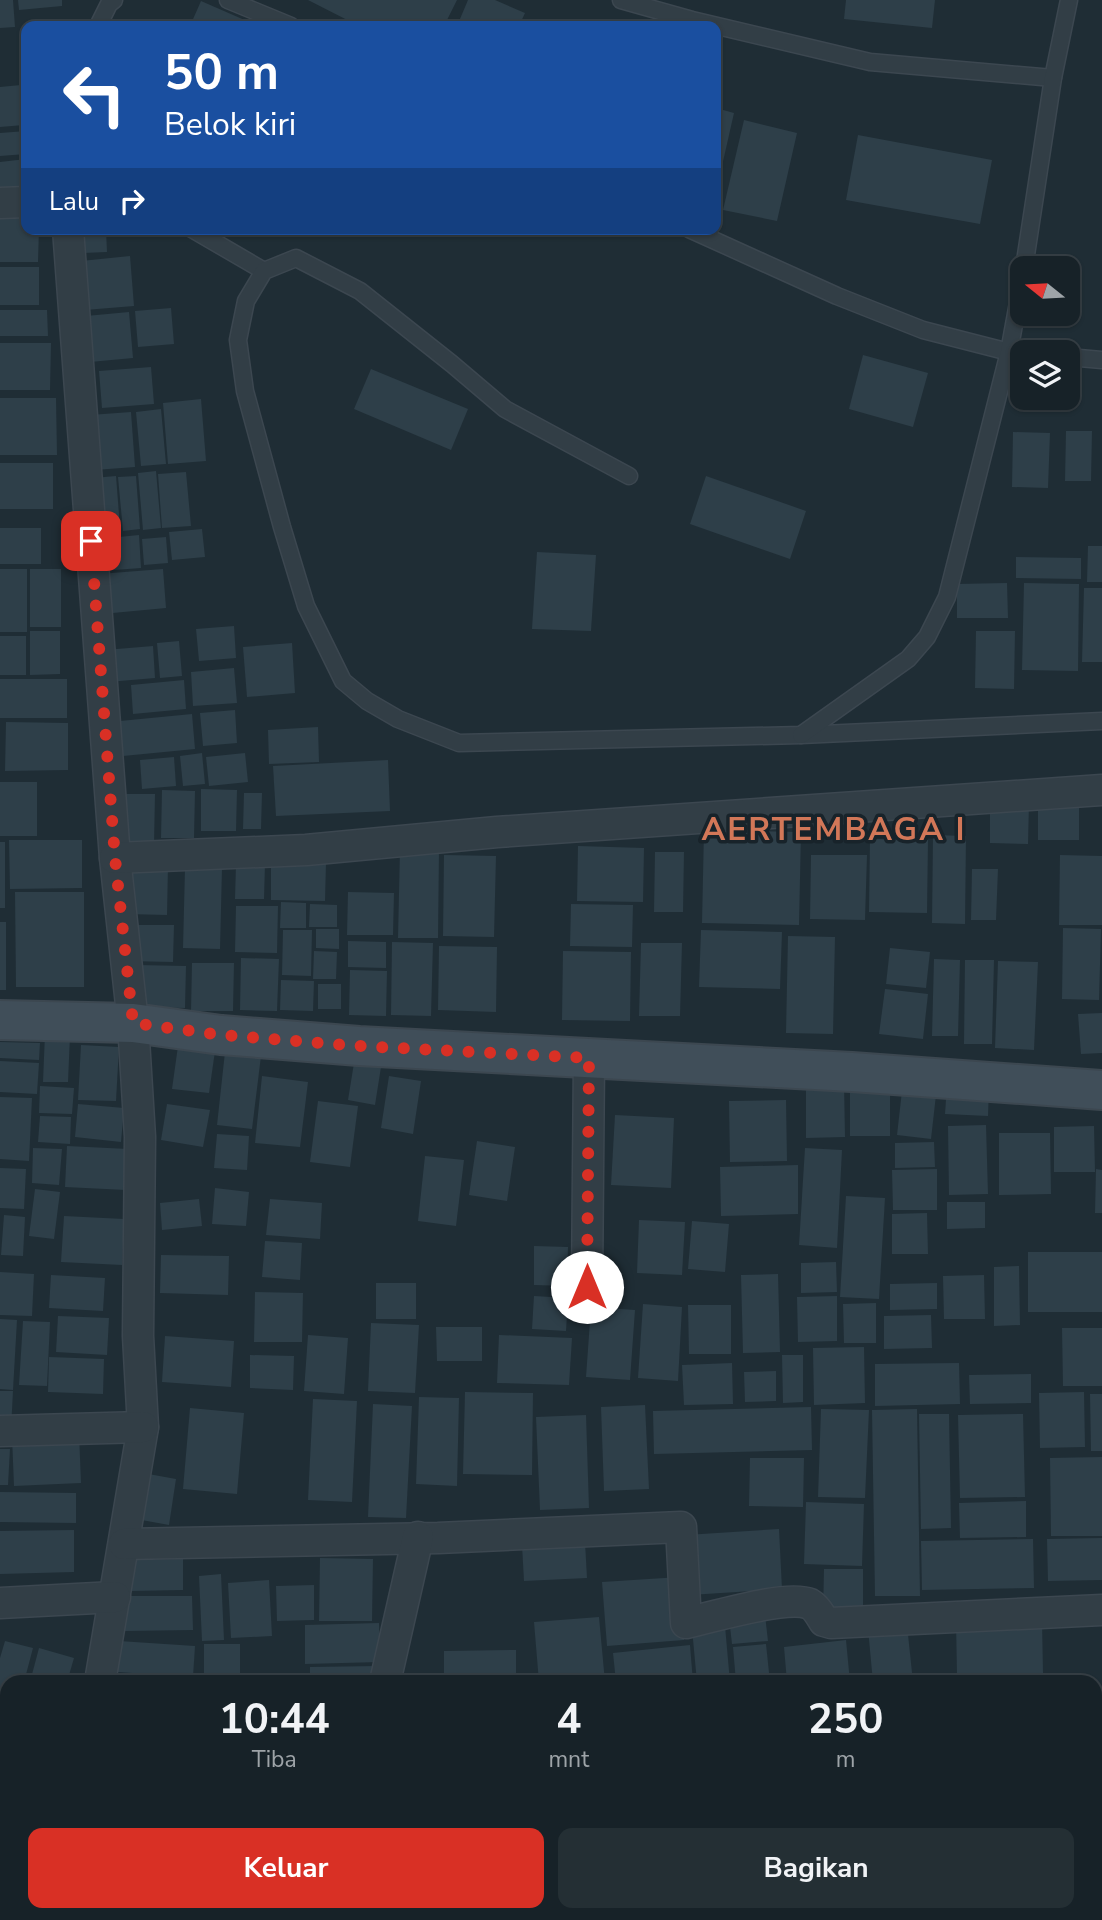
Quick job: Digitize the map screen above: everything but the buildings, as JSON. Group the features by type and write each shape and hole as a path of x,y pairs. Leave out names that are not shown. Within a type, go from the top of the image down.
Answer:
{"street":[{"path":"0,203 21,202"},
{"path":"68,235 115,858 133,1023 140,1137 138,1336 143,1427 101,1675"},
{"path":"115,858 306,850 497,832 1102,790"},
{"path":"0,1020 133,1023 221,1035 345,1045 838,1071 1102,1090"},
{"path":"587,1287 589,1058"},
{"path":"0,1431 143,1427"},
{"path":"124,1544 681,1527 686,1623 786,1601 811,1605 824,1621 831,1623 1102,1610"},
{"path":"387,1675 418,1537"},
{"path":"0,1603 115,1597"}],"lane":[{"path":"100,21 114,0"},
{"path":"228,0 279,21"},
{"path":"621,0 696,21"},
{"path":"1026,256 1053,78 1069,0"},
{"path":"721,27 870,62 1053,78"},
{"path":"202,235 264,271"},
{"path":"702,235 837,296 911,325 1010,351"},
{"path":"629,476 505,409 360,291 296,258 264,271 246,301 238,340 245,391 306,606 343,681 367,701 398,719 459,743 800,735 1102,721"},
{"path":"1080,358 1102,360"},
{"path":"800,735 893,671 908,659 927,637 947,597 1010,374"}],"district":[{"name":"AERTEMBAGA I","path":"834,829"}],"route":[{"path":"91,541 115,858 133,1023 221,1035 359,1046 589,1058 587,1287"}]}
